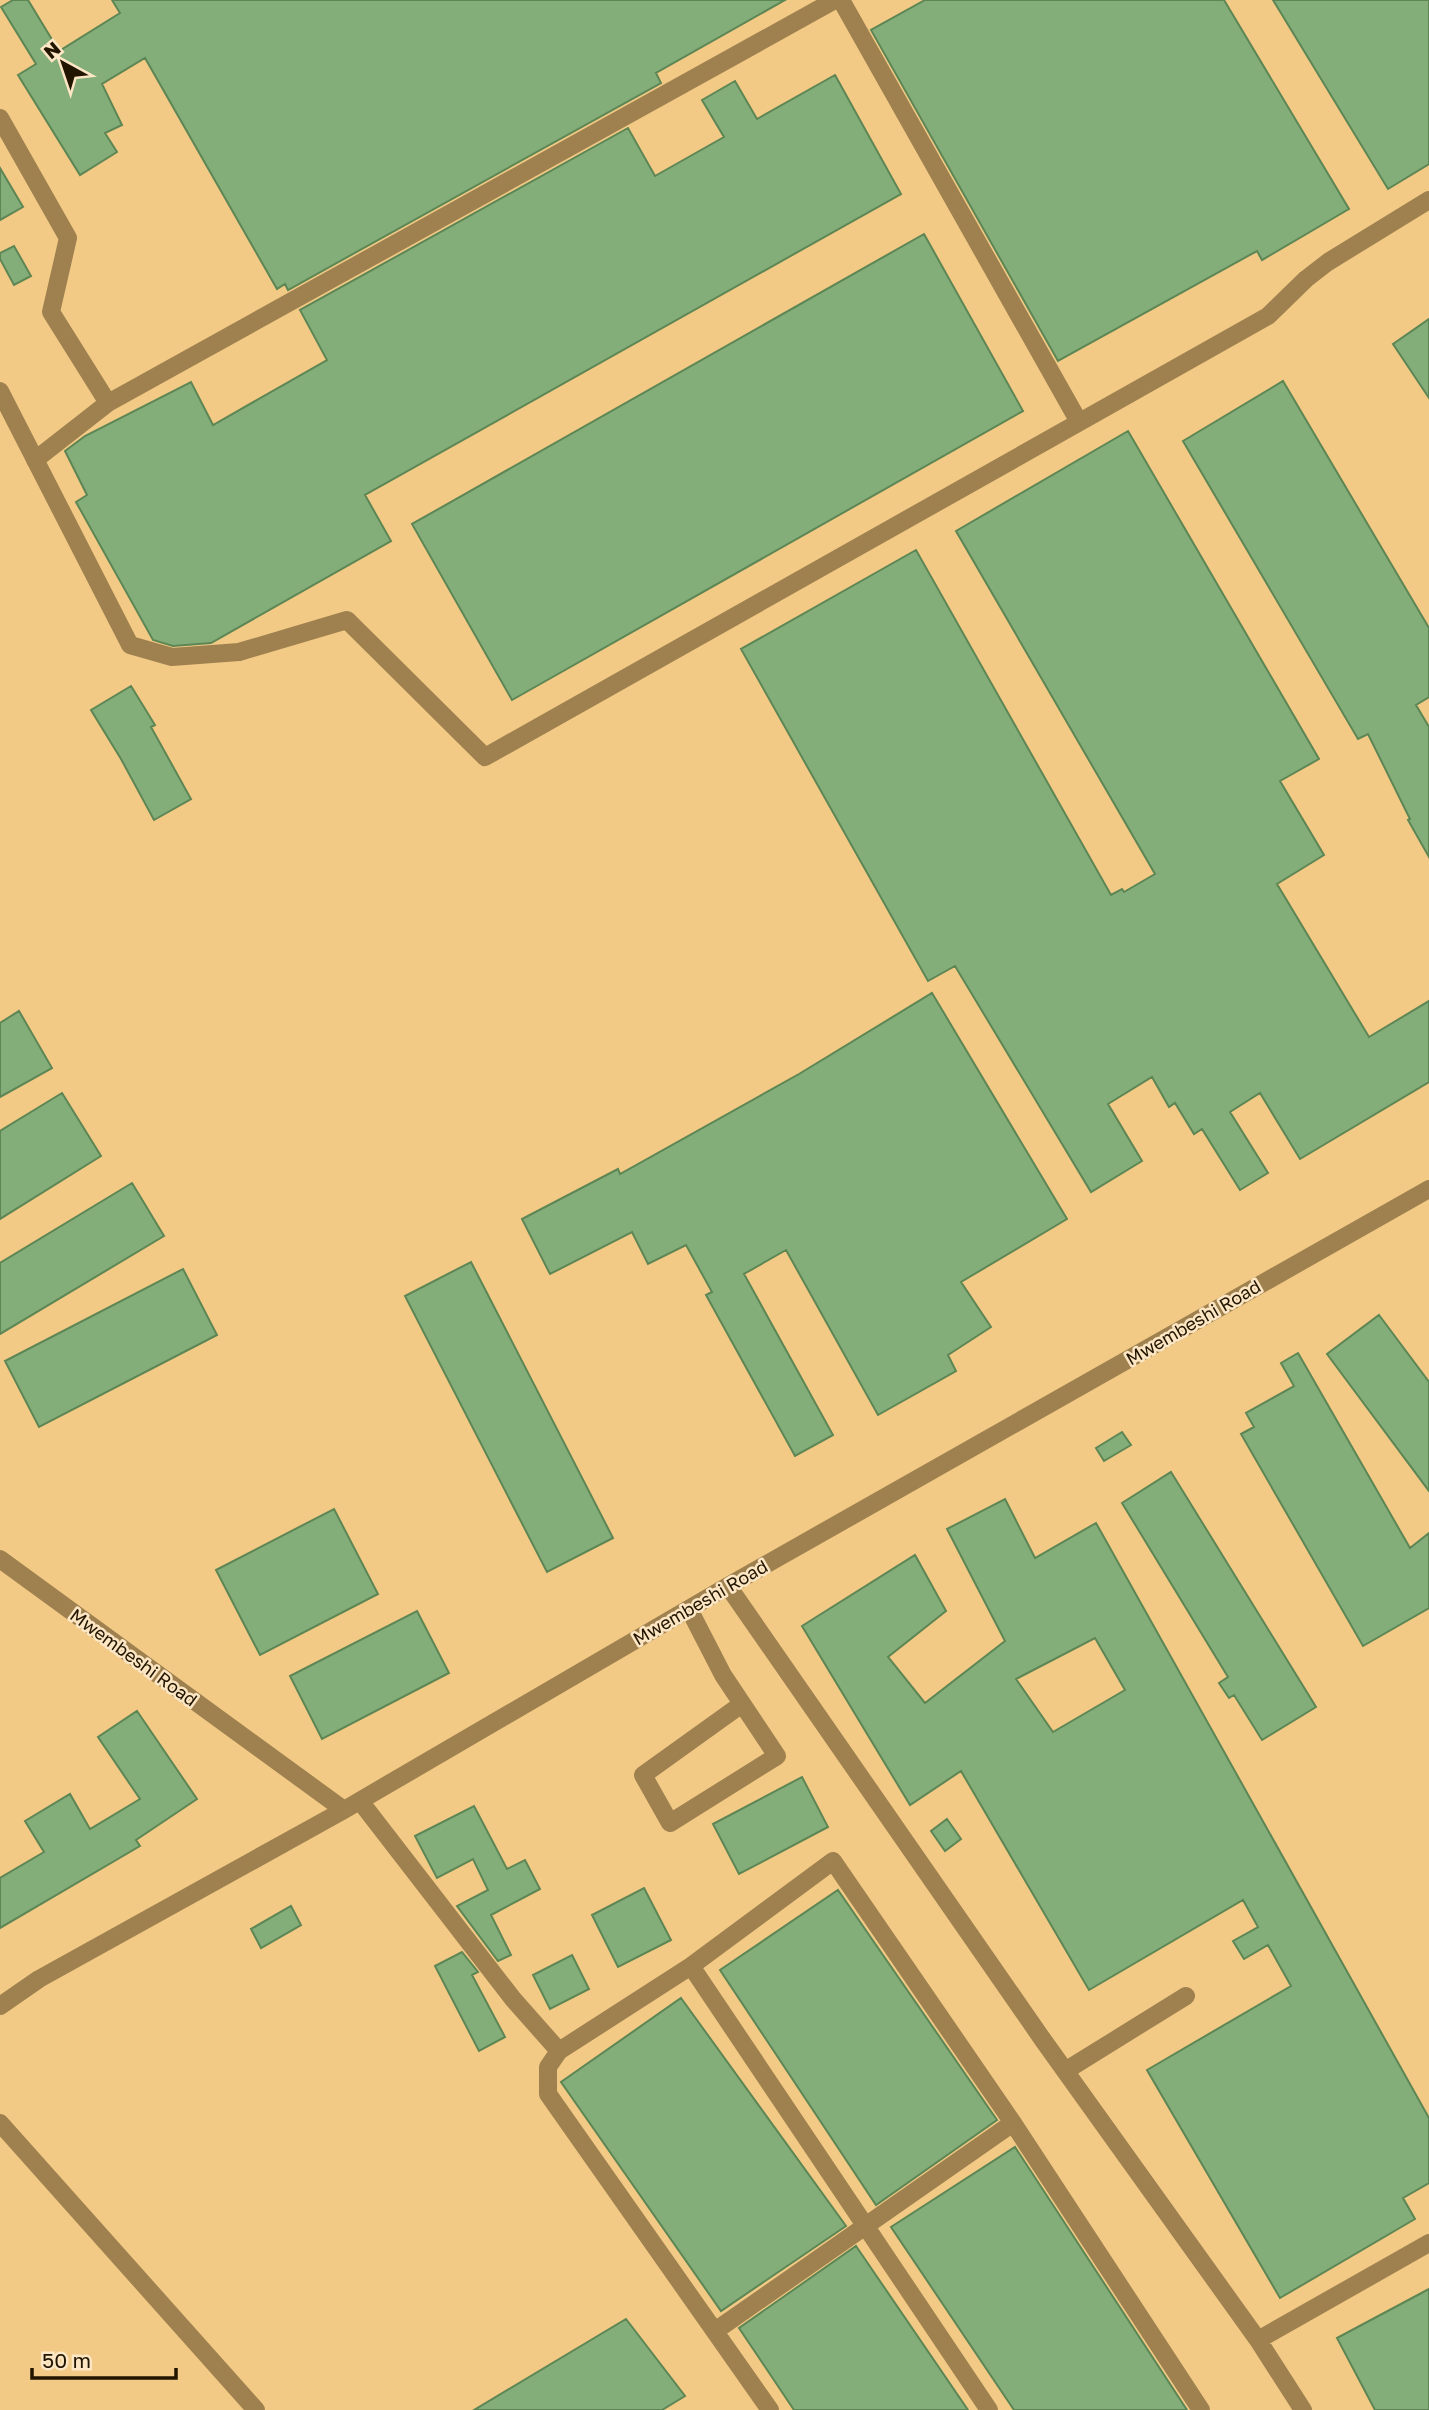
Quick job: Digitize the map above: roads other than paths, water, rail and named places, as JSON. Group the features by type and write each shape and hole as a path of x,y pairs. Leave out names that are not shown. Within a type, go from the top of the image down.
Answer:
{"street":[{"path":"35,460 107,403 835,0"},
{"path":"841,0 1079,422"},
{"path":"0,118 68,238 51,312 107,403"},
{"path":"0,391 130,645 172,657 239,652 347,620 485,757 1268,316 1317,270 1429,200"},
{"name":"Mwembeshi Road","path":"0,1559 344,1810 728,1586 1429,1188"},
{"path":"728,1586 1065,2071 1258,2340 1303,2410"},
{"path":"689,1609 723,1675 742,1703 777,1756 670,1823 643,1775 742,1703"},
{"path":"360,1801 513,1999 559,2051"},
{"path":"0,2006 39,1979 344,1810"},
{"path":"770,2410 548,2094 548,2067 559,2051 691,1966 833,1861 1013,2123 1201,2410"},
{"path":"691,1966 989,2410"},
{"path":"1065,2071 1185,1996"},
{"path":"0,2123 256,2410"},
{"path":"715,2331 1013,2123"},
{"path":"1258,2340 1429,2243"}]}
